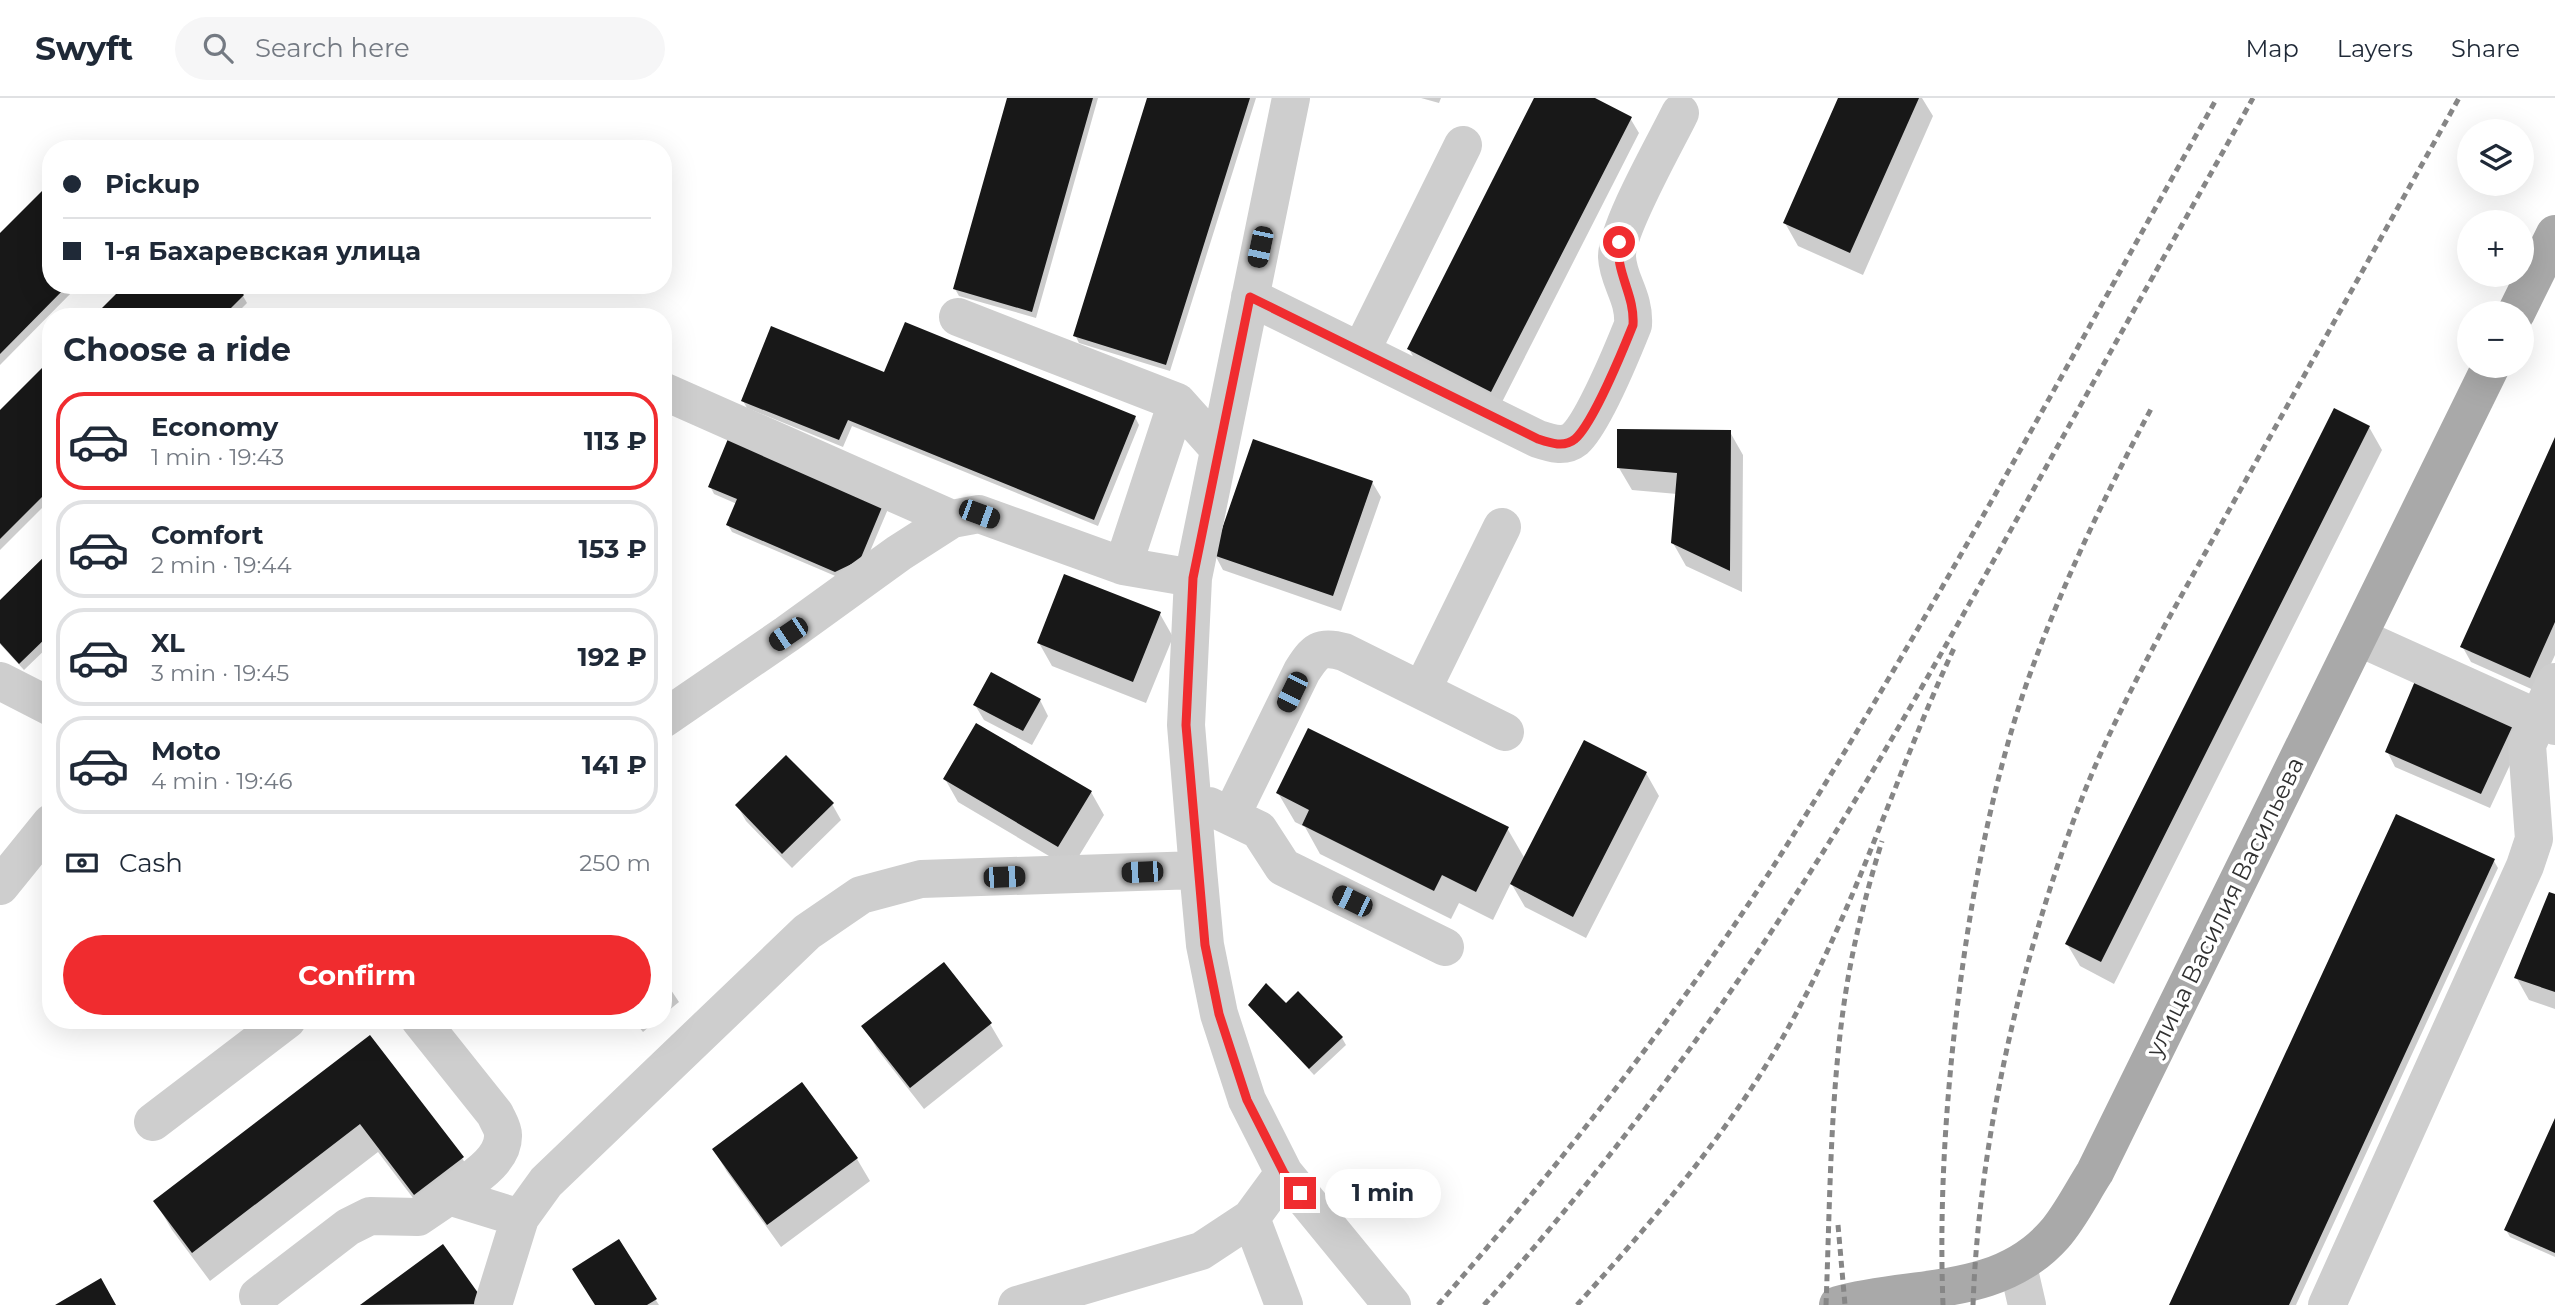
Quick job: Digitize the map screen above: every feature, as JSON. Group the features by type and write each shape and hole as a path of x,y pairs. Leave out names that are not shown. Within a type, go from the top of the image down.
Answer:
{"main road":[{"path":"2522,301 2555,234"},
{"name":"улица Василия Васильева","path":"1838,1305 1973,1283 2018,1266 2054,1235 2095,1172 2485,378"}],"street":[{"path":"1291,98 1193,578 1186,725 1198,870 1205,945 1219,1014 1247,1100 1284,1173 1392,1305"},
{"path":"1250,297 1538,439 1557,445 1574,440 1589,420 1633,325 1634,311 1617,258 1619,242 1626,222 1680,113"},
{"path":"1361,351 1463,145"},
{"path":"958,317 1177,402 1219,449"},
{"path":"672,395 952,520"},
{"path":"1123,566 1177,402"},
{"path":"672,713 952,520 979,514 1123,566 1193,578"},
{"path":"1422,690 1502,527"},
{"path":"2358,637 2547,722"},
{"path":"1231,816 1314,653 1330,648 1344,652 1505,732"},
{"path":"0,681 42,702"},
{"path":"2327,1305 2525,866 2534,839 2527,745 2547,722 2555,682"},
{"path":"1192,797 1259,830 1283,867 1444,947"},
{"path":"0,886 42,833"},
{"path":"493,1305 520,1217 546,1182 807,932 861,895 921,880 1198,870"},
{"path":"153,1122 275,1029"},
{"path":"258,1296 348,1227 370,1216 418,1217 485,1168 502,1146 503,1132 495,1114 427,1029"},
{"path":"1017,1305 1201,1251 1251,1218 1284,1173"},
{"path":"449,1196 520,1217"},
{"path":"1251,1218 1284,1305"},
{"path":"2018,1266 2027,1305"}],"building":[{"path":"1007,98 1093,98 1032,312 953,289"},
{"path":"1147,98 1250,98 1166,365 1073,336"},
{"path":"1534,98 1595,98 1632,117 1491,392 1407,349"},
{"path":"1838,98 1919,98 1850,253 1783,223"},
{"path":"42,191 42,294 59,294 45,308 42,308 42,311 0,354 0,233"},
{"path":"116,294 244,295 231,308 102,308"},
{"path":"905,322 1136,416 1094,520 848,420 839,440 741,401 771,326 884,372"},
{"path":"42,368 42,497 0,539 0,410"},
{"path":"2334,408 2370,426 2101,962 2065,944"},
{"path":"1617,429 1731,430 1730,571 1671,543 1677,473 1617,468"},
{"path":"730,434 885,500 860,560 835,572 726,525 737,499 708,487"},
{"path":"2555,437 2555,622 2530,678 2460,647"},
{"path":"1253,439 1373,481 1333,596 1213,555"},
{"path":"42,559 42,642 19,664 0,643 0,600"},
{"path":"1064,574 1161,612 1133,682 1037,643"},
{"path":"991,672 1041,699 1023,731 973,705"},
{"path":"2418,674 2514,723 2481,794 2385,752"},
{"path":"976,723 1092,791 1058,847 943,779"},
{"path":"1308,728 1509,827 1476,892 1442,875 1434,891 1302,825 1309,810 1276,793"},
{"path":"1584,740 1647,772 1573,917 1510,884"},
{"path":"786,755 834,803 782,854 735,805"},
{"path":"2396,814 2495,859 2289,1305 2169,1305"},
{"path":"2549,892 2555,894 2555,992 2514,978"},
{"path":"944,962 992,1023 910,1088 861,1026"},
{"path":"1266,983 1286,1003 1298,991 1343,1037 1309,1069 1248,1005"},
{"path":"370,1035 464,1157 414,1195 360,1124 192,1253 153,1201"},
{"path":"802,1082 858,1158 767,1225 712,1149"},
{"path":"2555,1118 2555,1253 2504,1230"},
{"path":"619,1239 657,1299 647,1305 595,1305 572,1269"},
{"path":"443,1244 486,1304 360,1305"},
{"path":"101,1278 116,1305 55,1305"}],"railway":[{"path":"1438,1305 1617,1087 1701,973 1780,856 1949,575 2217,98"},
{"path":"1484,1305 1627,1133 1716,1012 1800,888 1919,692 2253,98"},
{"path":"1973,1305 1984,1176 2008,1044 2042,915 2084,793 2112,729 2165,625 2459,98"},
{"path":"1943,1305 1943,1188 1950,1071 1970,917 1992,805 2023,694 2050,621 2115,478 2151,409"},
{"path":"1577,1305 1687,1177 1738,1109 1783,1037 1853,893 1955,646"},
{"path":"1826,1305 1831,1150 1840,1035 1856,938 1882,841"},
{"path":"1838,1225 1845,1305"}],"route":[{"path":"1300,1193 1284,1173 1264,1138 1247,1100 1219,1014 1205,945 1186,725 1193,578 1250,297 1538,439 1557,445 1574,440 1589,420 1633,325 1634,311 1617,258 1619,242"}]}
